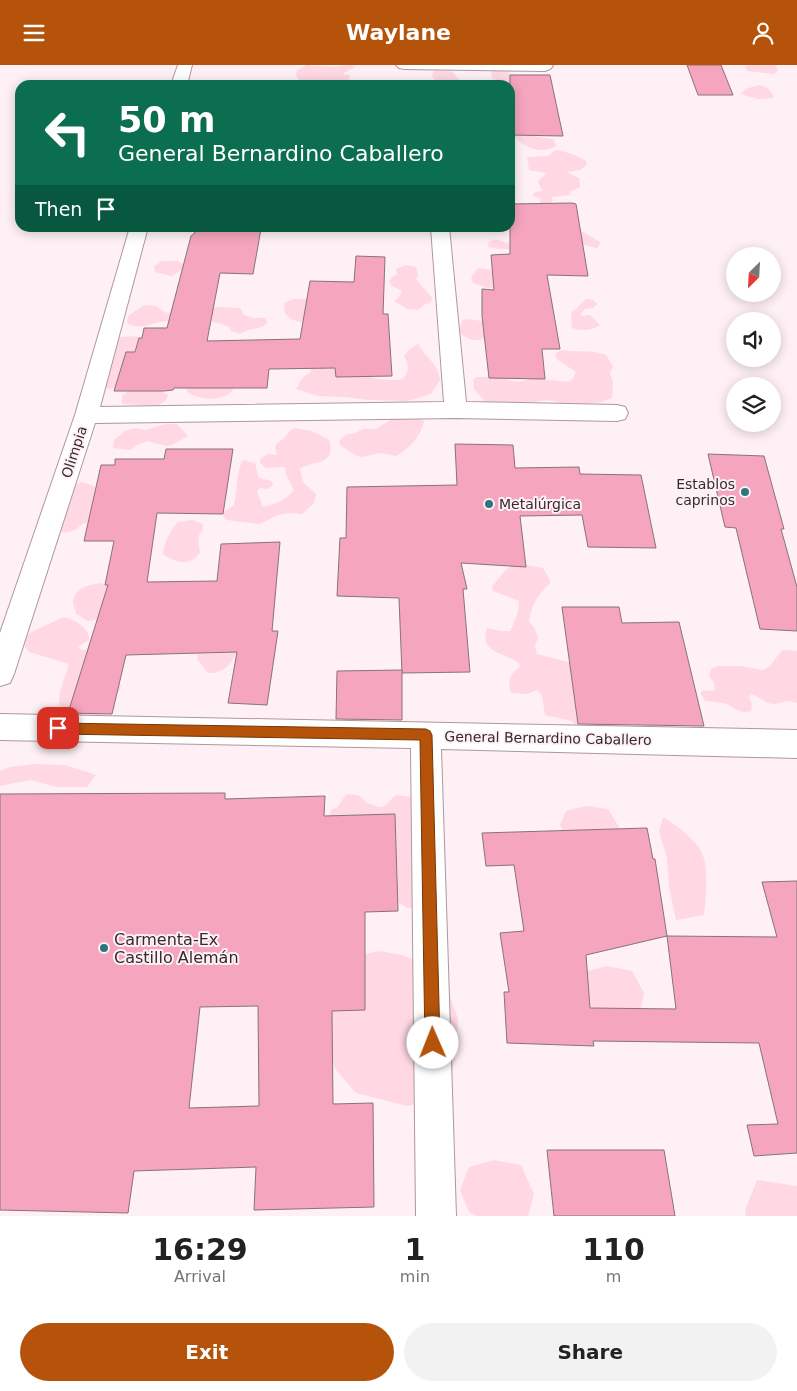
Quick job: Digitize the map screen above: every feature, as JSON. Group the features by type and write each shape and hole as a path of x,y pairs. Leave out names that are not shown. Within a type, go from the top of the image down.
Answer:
{"street":[{"path":"180,80 185,65"},
{"path":"404,65 545,66"},
{"path":"426,65 428,80"},
{"name":"Olimpia","path":"0,674 86,415 138,232"},
{"path":"440,232 456,410"},
{"path":"86,415 456,410 616,413"},
{"name":"General Bernardino Caballero","path":"0,727 797,744"},
{"path":"426,735 436,1216"}],"shaded area":[{"path":"307,65 332,67 351,65 355,67 342,74 350,75 349,80 299,80 296,76 297,70"},
{"path":"750,65 775,65 778,70 774,74 747,71 745,67"},
{"path":"435,68 453,72 459,80 435,80 432,76"},
{"path":"501,68 514,76 512,80 495,80 492,78 491,72"},
{"path":"761,85 770,90 774,98 758,99 740,94 748,88"},
{"path":"518,128 531,135 553,139 556,146 540,150 524,145 515,137"},
{"path":"556,150 567,152 580,158 586,161 587,165 580,170 566,172 579,178 580,187 570,192 571,195 551,197 553,200 549,206 539,205 541,199 532,195 542,191 538,181 547,173 529,170 527,157 548,156"},
{"path":"580,230 600,242 599,246 596,248 578,243 531,249 488,247 489,242 496,239 510,244"},
{"path":"162,261 178,261 184,265 184,268 172,276 155,272 154,266"},
{"path":"405,265 416,267 418,276 416,279 433,299 418,310 407,309 394,301 400,296 402,291 392,286 389,282 392,277 397,275 396,269"},
{"path":"478,268 493,270 497,287 488,288 473,283 471,277"},
{"path":"293,299 309,299 304,323 293,320 285,314 284,303"},
{"path":"586,299 593,300 597,304 593,308 585,309 580,314 583,316 590,315 600,325 586,330 572,328 571,312"},
{"path":"144,305 155,306 167,313 219,307 240,308 244,315 253,318 265,318 268,322 262,327 247,330 240,334 216,322 208,321 163,321 142,326 127,323 128,316"},
{"path":"466,319 483,321 485,338 471,339 459,332 462,321"},
{"path":"136,336 140,338 138,344 118,386 110,389 100,386 110,347 121,337"},
{"path":"418,344 439,374 440,380 431,394 407,401 369,400 318,396 296,389 302,378 311,372 311,356 368,377 391,380 403,379 408,367 404,356"},
{"path":"562,350 595,352 606,355 613,366 610,373 613,382 612,398 602,402 572,406 548,400 518,404 487,403 474,389 473,380 476,377 494,377 518,382 533,378 568,382 573,379 576,372 555,356 557,352"},
{"path":"185,384 233,386 233,390 224,397 212,399 188,393"},
{"path":"155,387 168,395 166,400 157,406 122,404 122,396 132,388"},
{"path":"408,415 420,418 424,422 420,433 413,442 396,456 381,453 362,457 341,446 339,441 347,434 353,434 363,429 376,429 390,420"},
{"path":"166,424 177,424 188,436 172,445 166,446 147,441 135,446 131,450 113,448 114,440 125,431 135,428 146,430"},
{"path":"294,428 312,431 329,440 331,449 327,459 300,469 303,482 316,494 314,503 302,514 288,513 278,515 260,524 227,520 223,517 224,512 234,505 239,469 243,460 255,463 259,478 272,481 273,485 268,489 260,488 257,491 263,507 280,501 294,490 284,467 266,468 260,463 260,459 268,454 277,455 275,447 277,443"},
{"path":"82,482 94,486 97,495 98,522 83,523 80,527 69,532 51,531 55,491"},
{"path":"192,520 203,524 199,537 200,552 196,557 188,562 183,562 173,560 163,554 168,537 178,522"},
{"path":"521,564 543,568 551,582 536,600 530,616 529,622 534,627 538,638 535,646 537,654 606,672 600,719 579,727 573,724 572,721 545,715 542,696 537,690 528,694 511,693 510,678 521,666 516,661 491,648 487,644 485,637 487,628 510,631 512,627 519,601 493,591 492,586 507,569"},
{"path":"101,583 109,587 99,619 88,621 76,614 73,604 74,597 83,588"},
{"path":"274,585 276,589 275,601 237,644 235,655 229,665 220,671 208,673 197,659 198,651"},
{"path":"63,617 76,622 84,628 89,636 89,640 79,646 79,649 111,655 121,688 101,715 74,715 59,705 60,691 69,664 29,652 22,642 30,633"},
{"path":"782,650 797,651 797,703 786,701 773,704 750,694 751,711 744,712 738,711 727,704 705,701 701,694 702,691 715,690 714,683 709,676 711,669 718,666 740,666 763,670 770,666"},
{"path":"35,764 65,765 96,775 87,787 57,787 30,780 0,786 0,771 10,767"},
{"path":"346,794 358,795 367,803 379,807 383,807 396,795 412,797 422,907 408,908 399,903 331,821 330,812 332,809 337,808"},
{"path":"586,806 608,809 619,827 615,843 568,839 560,825 566,811"},
{"path":"663,817 690,838 702,853 706,875 704,915 676,920 669,886 667,858 659,831"},
{"path":"379,951 402,955 431,966 448,991 458,1019 456,1054 451,1079 431,1101 407,1106 356,1093 336,1070 324,1040 344,959"},
{"path":"607,966 632,971 644,993 640,1012 627,1021 588,1007 584,972"},
{"path":"494,1160 521,1165 534,1194 528,1216 477,1216 469,1212 460,1190 469,1167"},
{"path":"757,1180 797,1186 797,1216 746,1216 745,1210"}],"building":[{"path":"687,65 721,65 733,95 698,95"},
{"path":"510,75 550,75 563,136 515,135 515,80 510,80"},
{"path":"515,204 576,204 588,276 547,275 560,349 542,349 545,379 489,378 482,316 482,289 494,290 491,255 510,254 510,232 515,232"},
{"path":"195,232 260,232 253,274 220,273 207,341 300,339 310,281 354,282 356,256 385,257 383,314 388,314 392,376 336,377 335,368 269,369 267,388 174,388 173,390 164,391 114,391 126,352 135,352 139,338 142,338 144,328 167,328 191,236"},
{"path":"455,444 513,445 515,468 579,467 580,474 641,475 656,548 588,547 582,515 520,516 526,567 461,563 467,589 463,589 470,672 402,673 399,598 337,596 340,538 346,538 347,487 457,485"},
{"path":"166,449 233,449 223,514 157,513 147,582 217,581 221,544 280,542 272,631 278,631 267,705 228,703 237,652 126,655 112,714 68,713 108,585 105,585 114,541 84,541 101,465 115,465 115,459 164,459"},
{"path":"708,454 764,456 784,529 781,529 797,587 797,631 760,629 736,528 725,527"},
{"path":"562,607 619,607 622,623 679,622 704,726 578,724"},
{"path":"402,670 402,720 336,719 337,671"},
{"path":"225,793 225,799 325,796 324,816 395,814 398,911 365,912 365,1010 332,1011 333,1104 373,1103 374,1207 254,1210 256,1167 134,1171 128,1213 0,1210 0,794","holes":["258,1006 259,1106 189,1108 200,1007"]},
{"path":"647,828 653,859 655,859 667,936 777,937 762,882 797,881 797,1153 754,1156 747,1125 778,1124 759,1043 593,1041 594,1046 507,1043 504,992 509,992 500,933 524,931 514,865 486,866 482,833","holes":["667,936 676,1009 590,1008 586,955"]},
{"path":"547,1150 664,1150 675,1216 554,1216"}],"place":[{"name":"Establos caprinos","path":"745,492"},
{"name":"Metalúrgica","path":"489,504"},
{"name":"Carmenta-Ex Castillo Alemán","path":"104,948"}],"route":[{"path":"58,728 426,735 433,1043"}]}
